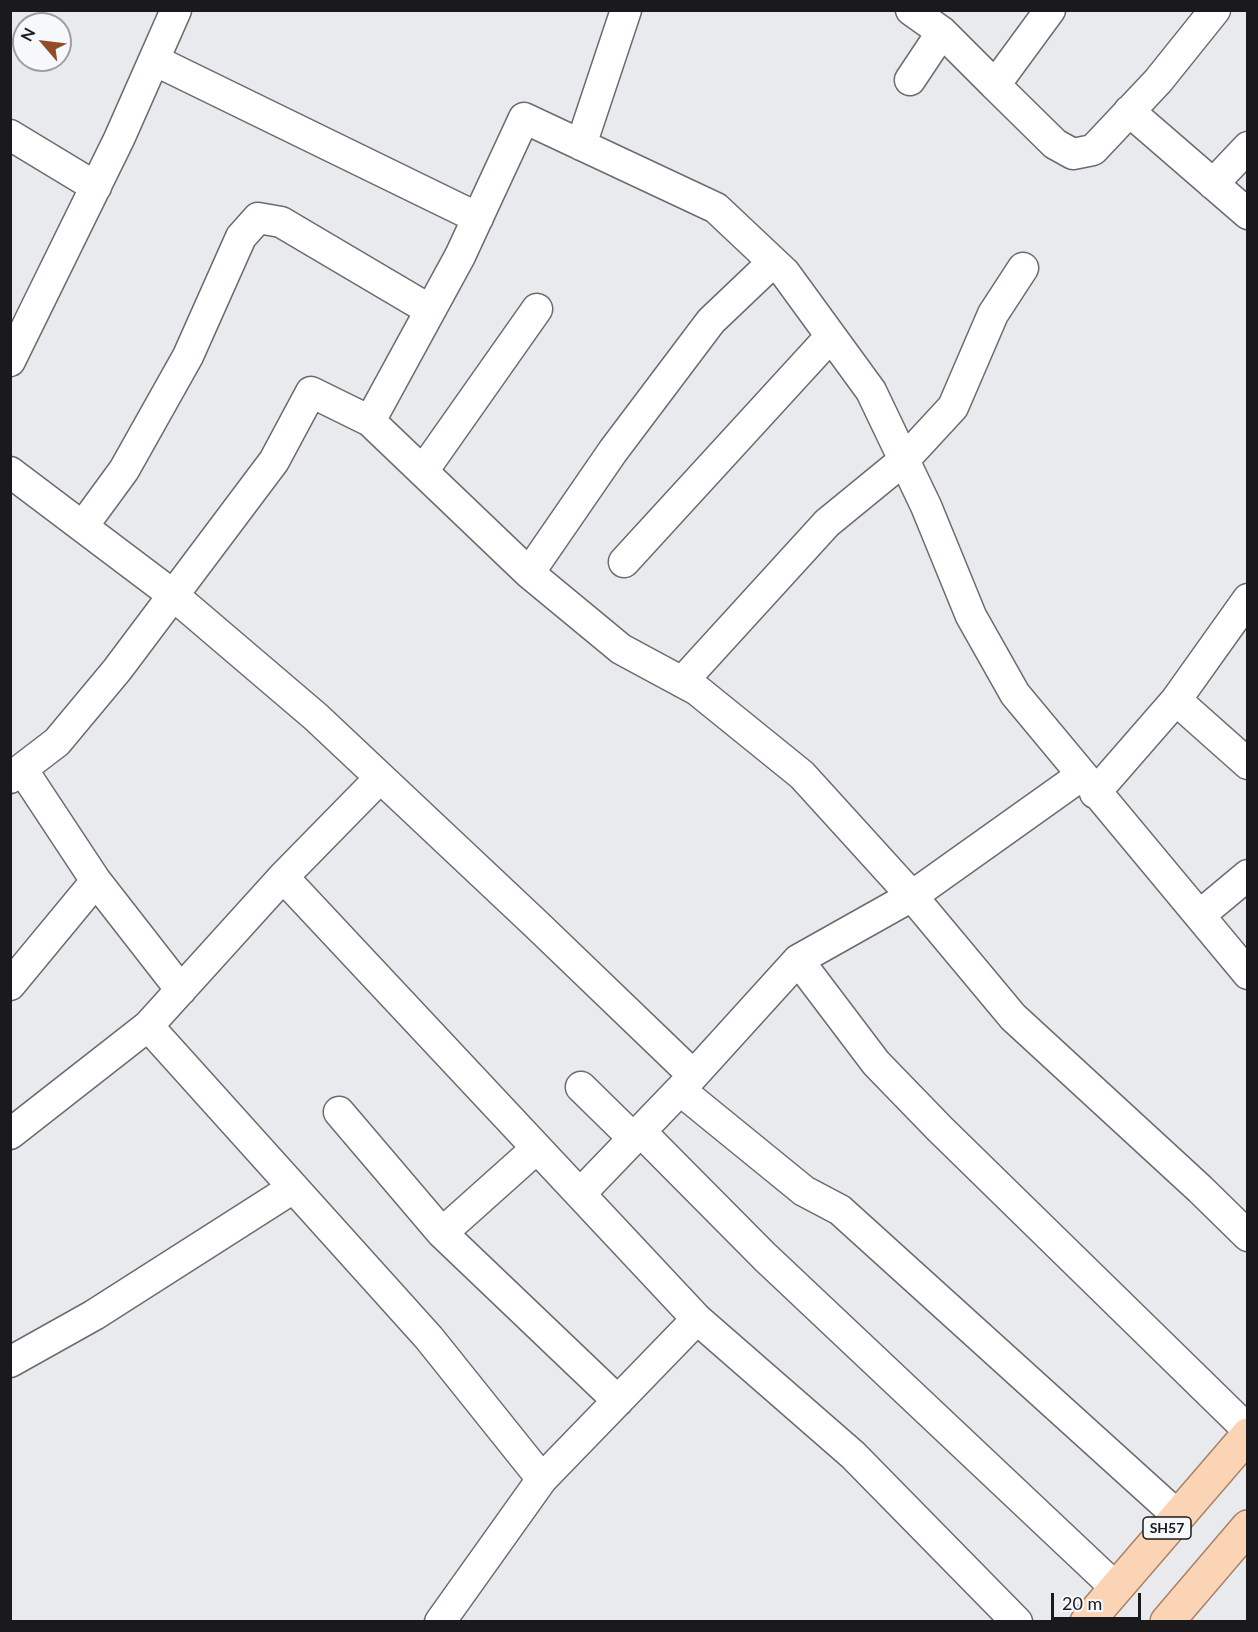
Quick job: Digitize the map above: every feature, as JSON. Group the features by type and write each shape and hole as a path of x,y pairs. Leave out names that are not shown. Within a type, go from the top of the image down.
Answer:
{"main road":[{"name":"SH57","path":"1087,1622 1248,1435"},
{"path":"1167,1622 1248,1527"}],"street":[{"path":"10,361 96,187 176,10"},
{"path":"581,145 626,10"},
{"path":"911,10 942,32 1055,144 1073,154 1094,150 1158,81 1215,10"},
{"path":"995,85 1050,10"},
{"path":"910,80 942,32"},
{"path":"154,60 478,218"},
{"path":"1129,111 1248,214"},
{"path":"370,421 460,256 524,118 716,208 784,273 871,391 926,506 971,616 1015,694 1248,974"},
{"path":"10,135 96,187"},
{"path":"1213,184 1248,147"},
{"path":"83,526 129,460 188,356 241,237 258,218 281,222 430,310"},
{"path":"529,573 613,451 711,321 773,262"},
{"path":"682,682 827,523 904,460 953,407 993,315 1023,268"},
{"path":"423,471 537,309"},
{"path":"624,562 831,336"},
{"path":"181,990 16,773 57,742 117,670 274,461 311,392 370,421 529,573 621,649 697,690 802,775 912,896 1013,1017 1248,1236"},
{"path":"10,472 173,595 316,717 686,1083 804,1191 840,1210 1178,1516"},
{"path":"580,1194 686,1083 798,960 912,896 1089,784 1176,700 1248,598"},
{"path":"1176,700 1248,764"},
{"path":"10,1134 148,1026 284,877 380,778"},
{"path":"1200,915 1248,876"},
{"path":"284,877 697,1319 853,1455 1017,1622"},
{"path":"10,985 96,881"},
{"path":"798,960 876,1063 892,1080 1248,1430"},
{"path":"148,1026 429,1338 542,1479"},
{"path":"582,1087 637,1135 1116,1588"},
{"path":"339,1112 442,1233 618,1401"},
{"path":"442,1233 537,1148"},
{"path":"10,1362 94,1315 293,1188"},
{"path":"440,1622 542,1479 697,1319"}]}
